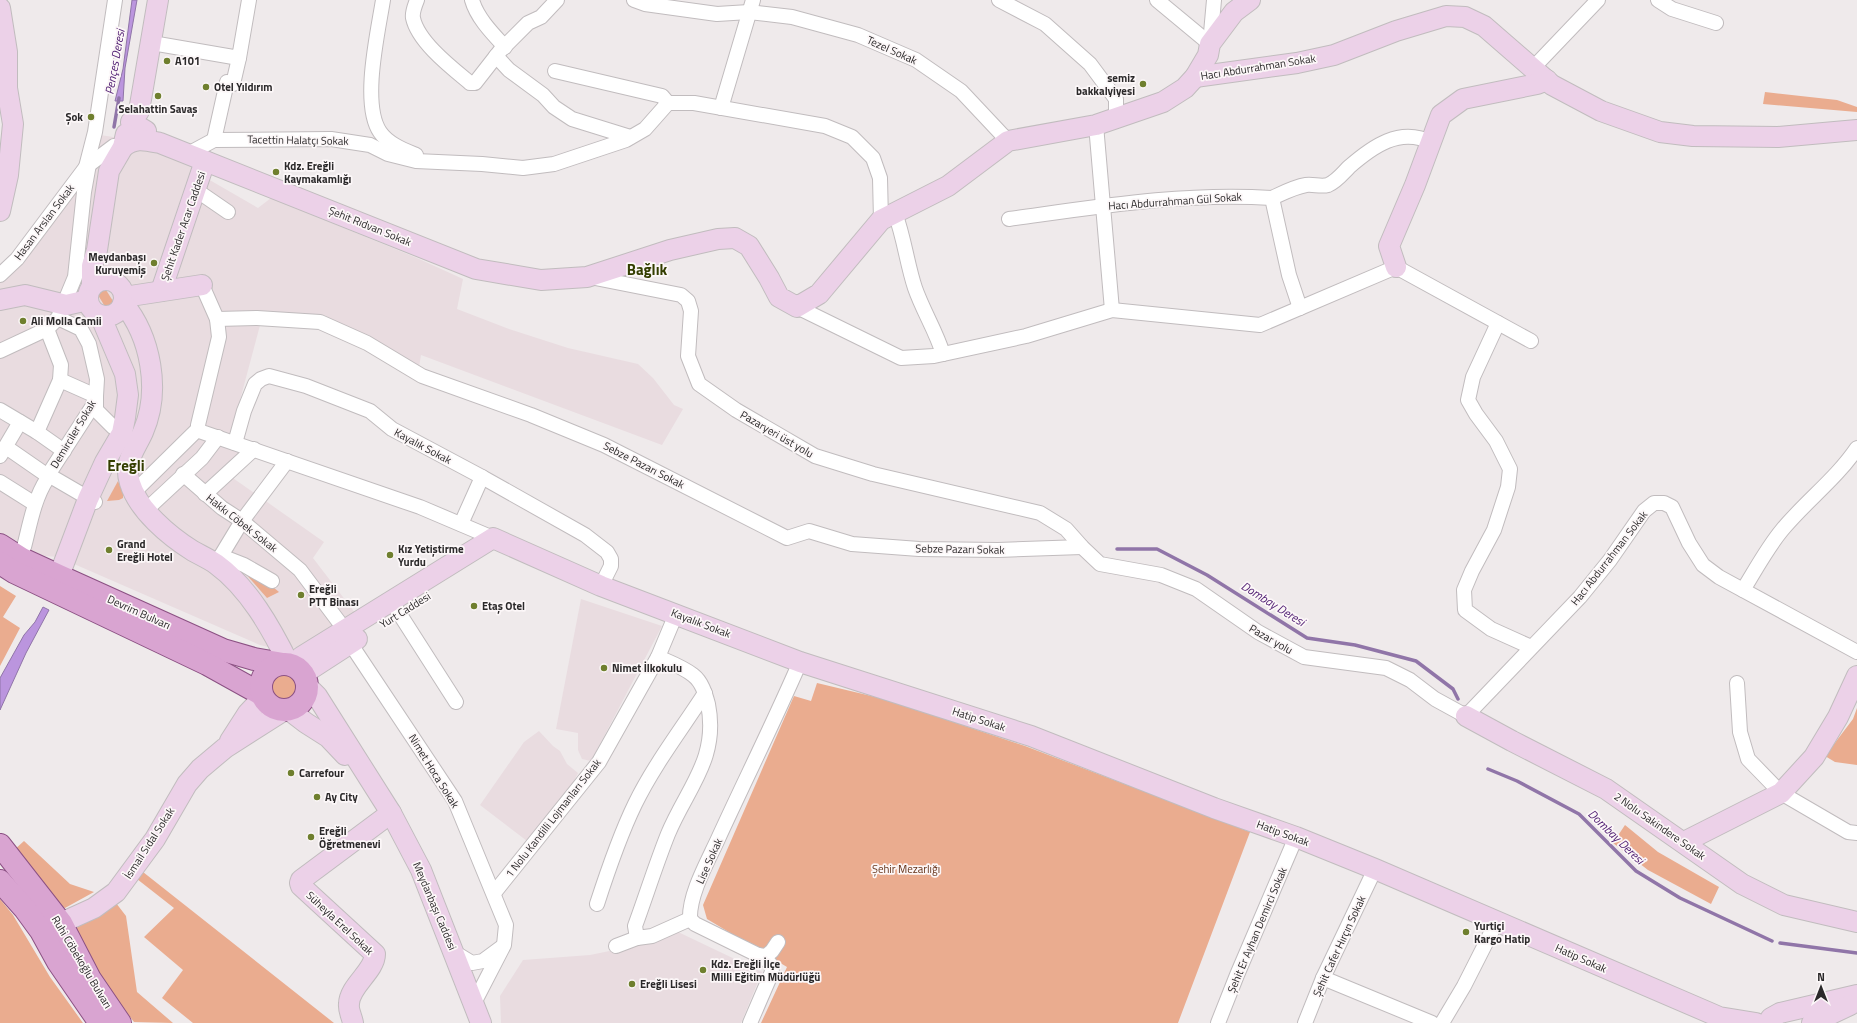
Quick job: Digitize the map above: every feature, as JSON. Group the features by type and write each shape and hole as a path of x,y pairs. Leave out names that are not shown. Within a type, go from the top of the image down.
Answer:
{"main road":[{"name":"Devrim Bulvarı","path":"0,545 22,559 223,650 295,671"},
{"name":"Devrim Bulvarı","path":"0,563 14,572 207,664 262,695 269,706 286,710"},
{"path":"262,695 262,680 265,674 276,665 295,671 307,692 300,704 286,710"},
{"name":"Ruhi Cöbekoğlu Bulvarı","path":"1,849 51,927 90,979 120,1023"},
{"name":"Ruhi Cöbekoğlu Bulvarı","path":"0,881 25,909 51,927 58,962 100,1023"}],"street":[{"name":"Hasan Arslan Sokak","path":"64,305 75,277 87,165 95,132 115,0"},
{"path":"59,576 92,500 105,462 122,433 128,395 125,374 114,344 109,299 97,250 109,172 131,130 152,43 158,0"},
{"path":"214,140 227,82 233,84 250,0"},
{"path":"383,0 373,70 372,103 376,121 380,132 389,142 433,162"},
{"path":"417,0 413,17 419,34 456,72 470,83 475,83 528,23 541,17 557,0"},
{"path":"472,0 474,7 510,70 544,95 554,107 572,119 630,137"},
{"name":"Tezel Sokak","path":"634,0 644,4 717,14 751,6 858,35 916,60 961,91 1008,141"},
{"path":"999,0 1045,24 1090,64 1116,99 1116,117"},
{"path":"1157,0 1210,44"},
{"path":"1195,77 1208,54 1214,0"},
{"path":"1210,44 1234,12 1250,0"},
{"path":"1531,341 1396,267 1389,246 1432,142 1441,115 1463,99 1537,84 1540,74 1598,0"},
{"path":"1658,0 1672,9 1716,23"},
{"path":"720,108 751,6"},
{"path":"0,8 7,52 7,88 13,124 8,175 0,211"},
{"name":"Hacı Abdurrahman Sokak","path":"797,307 819,294 888,216 948,186 1008,141 1096,125 1163,102 1184,88 1195,77 1297,63 1334,55 1396,31 1446,16 1465,17 1484,26 1552,85 1601,111 1660,132 1693,136 1778,136 1857,130"},
{"path":"152,43 239,58"},
{"path":"555,71 662,96 668,103 694,103 825,126 852,137 873,158 880,178 888,216 901,229 914,286 922,308 938,338 943,354"},
{"name":"Tacettin Halatçı Sokak","path":"196,157 214,140 309,139 355,141 370,144 388,154 416,161 482,164 523,168 554,164 585,155 630,137 645,129 668,103"},
{"name":"Hacı Abdurrahman Gül Sokak","path":"1096,125 1112,310"},
{"name":"Hasan Arslan Sokak","path":"0,275 17,260 87,165 131,130"},
{"path":"95,132 97,140 131,130"},
{"name":"Şehit Rıdvan Sokak","path":"131,130 476,269 541,280 587,277"},
{"name":"Hacı Abdurrahman Gül Sokak","path":"1009,219 1103,206 1194,198 1236,196 1272,198 1286,191 1307,185 1326,185 1336,180 1375,146 1388,140 1402,137 1425,139 1432,142"},
{"name":"Şehit Kader Acar Caddesi","path":"161,291 196,190 196,157"},
{"path":"196,190 228,212"},
{"path":"1272,198 1289,275 1300,308"},
{"path":"587,277 670,250 718,239 735,238 749,246 779,297 902,358 943,354 1026,336 1112,310 1260,325 1396,267"},
{"name":"Pazaryeri üst yolu","path":"587,277 681,295 688,301 691,311 688,356 700,384 736,410 815,456 873,474 1040,513 1066,529 1082,548"},
{"path":"0,300 25,295 64,305 202,285 217,319 219,337 198,429 134,492"},
{"name":"Meydanbaşı Caddesi","path":"109,299 134,316 150,358 152,390 151,407 143,432 129,457 127,467 129,482 134,492 146,510 172,537 219,560 244,590 276,638 295,671 317,696 380,794 421,870 474,1003 480,1023"},
{"path":"0,351 46,329 64,305"},
{"name":"Demirciler Sokak","path":"64,305 81,329 89,344 97,379 96,410 113,427 122,433"},
{"name":"Sebze Pazarı Sokak","path":"217,319 257,318 320,322 367,342 422,376 453,389 531,415 604,445 787,538 809,531 852,544 919,550 1082,548"},
{"path":"1498,323 1473,377 1468,400 1476,414 1496,441 1510,469 1494,530 1472,571 1464,590 1465,610 1491,629 1531,647"},
{"path":"37,432 60,380 61,365 46,329"},
{"name":"Kayalık Sokak","path":"235,443 244,411 255,384 265,377 270,376 306,386 370,411 392,429 558,519 607,552 611,559 611,566 600,586"},
{"path":"60,380 96,396"},
{"name":"Demirciler Sokak","path":"24,547 35,504 41,489 92,407 96,396"},
{"path":"0,410 37,432 64,451"},
{"path":"20,422 3,451 92,500"},
{"name":"Kayalık Sokak","path":"198,429 201,432 218,438 254,449 420,507 600,586 800,662"},
{"path":"146,510 183,474 202,458 218,438"},
{"path":"1744,590 1762,559 1782,530 1822,490 1849,460 1857,448"},
{"path":"205,494 254,449"},
{"path":"272,581 244,565 219,560 242,520 287,461"},
{"name":"Hakkı Cöbek Sokak","path":"183,474 222,508 242,520 300,570 348,637"},
{"path":"461,524 482,477"},
{"path":"0,482 35,504"},
{"name":"Hacı Abdurrahman Sokak","path":"1466,716 1580,597 1610,560 1644,511 1654,503 1664,503 1672,507 1689,543 1703,565 1719,577 1857,652"},
{"name":"Yurt Caddesi","path":"295,671 500,542"},
{"name":"Pazar yolu","path":"1082,548 1100,564 1161,575 1196,589 1258,632 1304,657 1386,668 1410,680 1435,699 1466,716"},
{"path":"396,607 456,702"},
{"name":"1 Nolu Kandilli Lojmanları Sokak","path":"494,893 599,762 658,657 676,614"},
{"name":"Nimet Hoca Sokak","path":"348,637 454,801 494,893 506,925 504,945 474,1003"},
{"path":"637,938 636,926 668,834 704,764 709,739 709,713 705,693 700,683 693,675 658,657"},
{"name":"Hatip Sokak","path":"800,662 1031,736 1214,808 1296,837 1374,869 1497,921 1718,1020 1756,1023"},
{"name":"Lise Sokak","path":"690,919 689,911 698,884 776,718 800,662"},
{"path":"1684,842 1781,793 1814,757 1838,717 1857,676"},
{"path":"1737,683 1740,732 1748,759 1781,793 1848,832 1857,833"},
{"path":"597,904 620,838 636,803 657,766 705,693"},
{"name":"İsmail Sıdal Sokak","path":"225,748 262,695"},
{"name":"Meydanbaşı Caddesi","path":"286,710 328,737 380,794"},
{"name":"İsmail Sıdal Sokak","path":"51,927 94,908 116,892 155,839 187,784 200,769 225,748 286,710"},
{"name":"2 Nolu Sakindere Sokak","path":"1466,716 1606,789 1684,842 1742,884 1784,905 1857,922"},
{"name":"Süheyla Erel Sokak","path":"353,1023 348,1006 350,996 374,961 375,954 301,886 300,883 301,880 391,813"},
{"name":"Şehit Er Ayhan Demirci Sokak","path":"1218,1023 1296,837"},
{"name":"Şehit Cafer Hırçın Sokak","path":"1305,1023 1323,978 1374,869"},
{"path":"616,946 637,938 652,936 690,919 695,924 768,960 772,965 772,972 750,1023"},
{"path":"1442,1023 1467,980 1497,921"},
{"path":"758,955 766,956 772,951 778,942"},
{"path":"454,952 472,963 482,961 504,945"},
{"path":"1323,978 1432,1023"},
{"path":"1768,1023 1771,1018 1780,1013 1857,995"},
{"path":"1812,1023 1857,1001"}],"shaded area":[{"path":"132,0 137,0 125,68 123,101 115,101 123,69"},
{"path":"100,135 160,144 188,154 201,175 258,208 271,198 417,258 463,279 457,309 509,329 568,348 638,364 653,378 674,405 683,409 662,445 421,355 419,367 324,315 263,314 228,445 254,452 230,476 324,542 313,558 356,614 299,647 280,650 260,645 58,557 45,556 0,539 0,274"},
{"name":"Nimet İlkokulu","path":"581,599 662,626 591,761 582,759 578,750 578,733 556,729"},
{"path":"43,607 49,610 26,653 0,710 0,678 24,635 35,622"},
{"path":"539,731 553,746 560,751 567,764 578,773 570,789 531,844 480,805 524,742"},
{"name":"Ereğli Lisesi","path":"676,931 762,972 741,1023 501,1023 500,996 523,960 590,955 629,947"}],"green space":[{"path":"1765,92 1837,100 1857,107 1857,112 1763,104"},
{"path":"102,290 106,290 113,301 113,305 109,307 104,305 98,295"},
{"path":"118,481 123,493 123,498 119,500 107,501"},
{"path":"245,573 267,582 279,592 267,598"},
{"path":"0,586 16,596 3,617 20,628 0,666"},
{"path":"284,675 289,676 295,682 295,692 289,698 284,699 279,698 273,692 272,687 273,682 279,676"},
{"name":"Şehir Mezarlığı","path":"817,683 888,700 1025,746 1250,832 1178,1023 761,1023 787,967 707,919 703,905 794,696 811,701"},
{"path":"1857,708 1857,765 1835,762 1825,756 1853,719"},
{"path":"1625,825 1658,852 1719,887 1711,904 1648,870 1613,843"},
{"path":"24,841 70,884 94,892 65,908 52,905 13,851"},
{"path":"143,872 334,1023 193,1023 162,998 183,970 144,937 174,908 137,879"},
{"path":"0,899 13,915 50,977 83,1023 0,1023"},
{"path":"116,903 126,916 137,992 173,1023 134,1022 99,977 70,927"}],"waterway":[{"name":"Pençes Deresi","path":"114,127 119,98"},
{"name":"Dombay Deresi","path":"1117,549 1157,549 1207,575 1307,638 1355,645 1416,661 1453,689 1458,699"},
{"name":"Dombay Deresi","path":"1488,769 1517,781 1579,814 1636,871 1680,898 1772,941"},
{"name":"Dombay Deresi","path":"1780,943 1857,953"}],"place":[{"name":"A101","path":"167,61"},
{"name":"semiz bakkalyiyesi","path":"1143,84"},
{"name":"Otel Yıldırım","path":"206,87"},
{"name":"Selahattin Savaş","path":"158,96"},
{"name":"Şok","path":"91,117"},
{"name":"Kdz. Ereğli Kaymakamlığı","path":"276,172"},
{"name":"Meydanbaşı Kuruyemiş","path":"154,263"},
{"name":"Ali Molla Camii","path":"23,321"},
{"name":"Grand Ereğli Hotel","path":"109,550"},
{"name":"Kız Yetiştirme Yurdu","path":"390,555"},
{"name":"Ereğli PTT Binası","path":"301,595"},
{"name":"Etaş Otel","path":"474,606"},
{"name":"Nimet İlkokulu","path":"604,668"},
{"name":"Carrefour","path":"291,773"},
{"name":"Ay City","path":"317,797"},
{"name":"Ereğli Öğretmenevi","path":"311,837"},
{"name":"Yurtiçi Kargo Hatip","path":"1466,932"},
{"name":"Kdz. Ereğli İlçe Milli Eğitim Müdürlüğü","path":"703,970"},
{"name":"Ereğli Lisesi","path":"632,984"}],"district":[{"name":"Bağlık","path":"647,270"},
{"name":"Ereğli","path":"126,466"}]}
